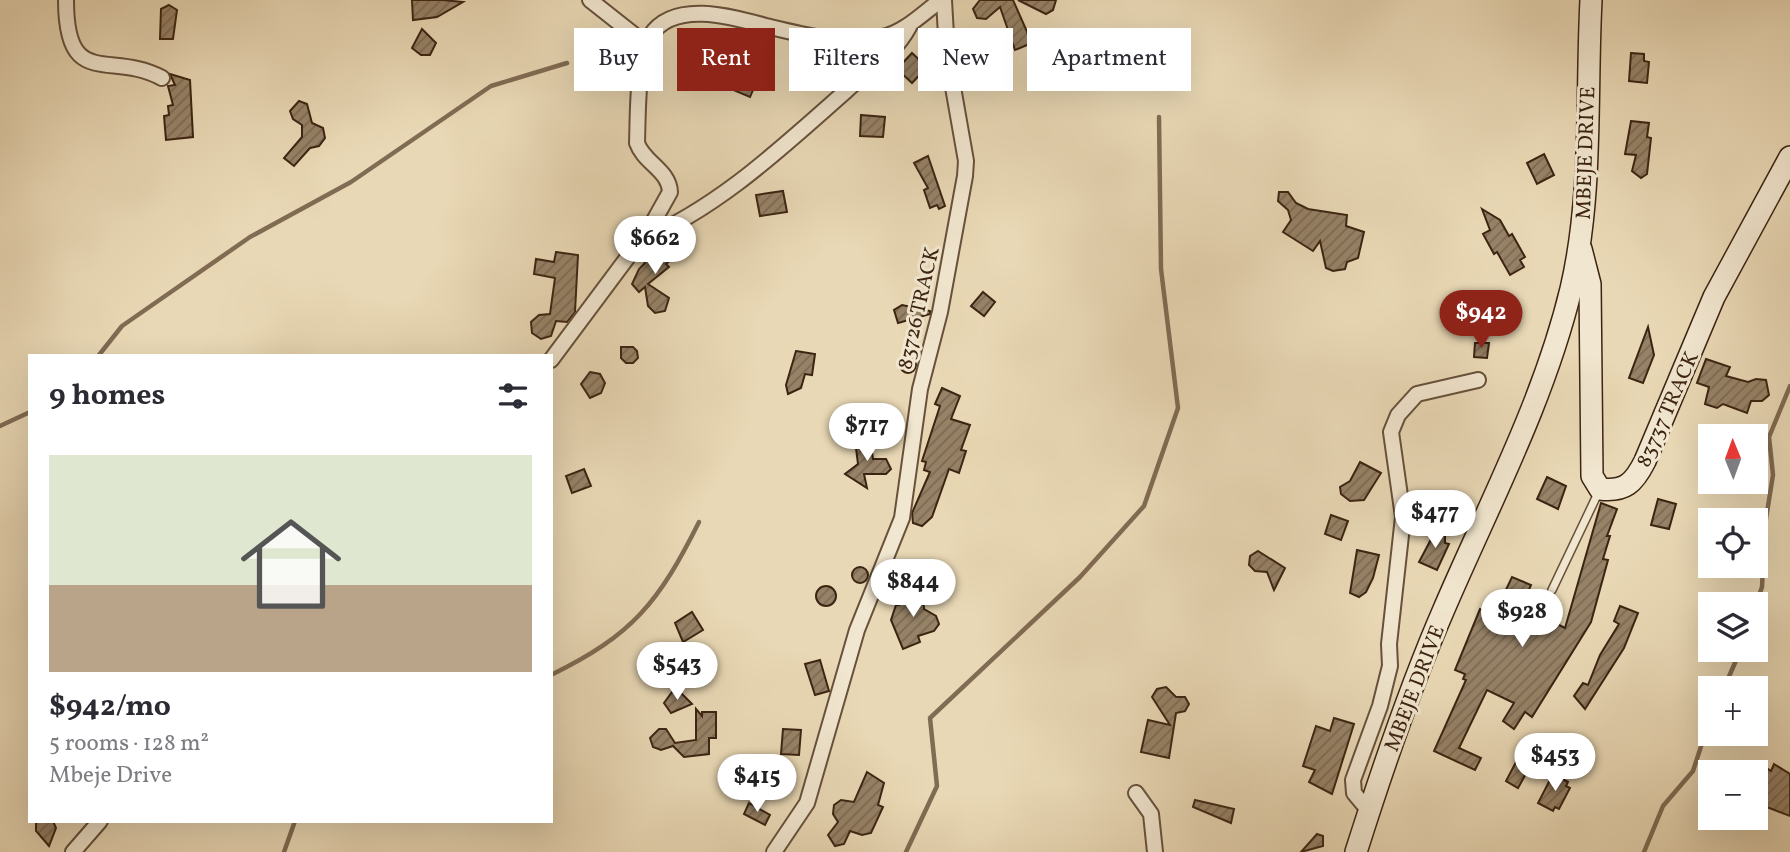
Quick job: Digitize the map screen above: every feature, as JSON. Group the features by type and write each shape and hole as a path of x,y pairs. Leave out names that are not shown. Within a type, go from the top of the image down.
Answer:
{"street":[{"path":"66,0 69,40 82,57 100,66 146,72 162,78"},
{"path":"590,0 625,28"},
{"path":"656,28 658,24 684,10 726,13 764,25 838,40 885,37 943,0"},
{"name":"83726 TRACK","path":"774,852 800,818 814,785 857,630 902,517 920,390 940,312 965,176 964,150 947,53 943,0"},
{"name":"MBEJE DRIVE","path":"1356,852 1443,612 1546,371 1568,300 1580,243 1586,193 1591,0"},
{"path":"639,242 700,212 750,176 881,61 902,39 911,22"},
{"path":"553,357 639,242 666,203 670,192 666,176 640,153 636,143 642,91"},
{"name":"83737 TRACK","path":"1600,489 1622,489 1636,478 1714,297 1790,157"},
{"path":"1580,243 1590,284 1592,463 1594,483 1600,489"},
{"path":"1369,811 1354,793 1353,780 1380,706 1390,666 1389,644 1403,517 1391,432 1398,415 1417,394 1478,380"},
{"path":"1136,793 1151,814 1156,852"},
{"path":"73,852 98,823"}],"lane":[{"path":"1552,590 1600,489"}],"building":[{"path":"412,0 463,2 437,17 413,20"},
{"path":"980,0 1013,0 1027,32 1027,45 1015,50 1013,28 1007,28 1000,7 986,19 977,18 973,9"},
{"path":"1018,0 1056,0 1053,10 1046,14"},
{"path":"169,5 177,10 173,39 160,39 161,9"},
{"path":"422,29 436,43 430,55 421,55 412,48"},
{"path":"912,53 918,59 918,77 912,83 904,76 904,62"},
{"path":"1631,53 1644,54 1644,61 1649,62 1647,83 1629,81"},
{"path":"170,74 190,80 193,137 166,140 164,116 169,115 168,106 173,105 168,86 175,85"},
{"path":"736,91 753,91 750,97"},
{"path":"299,101 307,104 312,123 323,128 325,138 319,146 310,148 294,166 284,158 302,137 302,125 293,119 290,111"},
{"path":"861,115 885,117 883,137 860,136"},
{"path":"1631,121 1649,123 1647,137 1651,138 1647,174 1641,178 1632,171 1636,155 1625,154"},
{"path":"1544,154 1554,175 1537,184 1527,163"},
{"path":"928,156 945,206 939,209 937,205 930,208 924,190 928,188 914,163"},
{"path":"783,191 787,212 760,216 756,195"},
{"path":"1279,192 1288,192 1296,203 1308,209 1347,215 1346,226 1364,232 1358,258 1347,262 1345,269 1333,271 1326,268 1320,241 1313,251 1283,232 1291,220 1288,210 1278,201"},
{"path":"1482,209 1500,220 1509,236 1512,234 1525,257 1520,260 1524,267 1510,275 1483,234 1490,230"},
{"path":"667,240 678,253 666,264 669,267 648,284 669,298 665,311 655,313 648,306 645,287 639,292 632,284 644,261"},
{"path":"556,252 578,255 575,312 567,322 556,321 551,336 541,339 532,333 531,322 539,315 550,314 555,278 534,274 536,259 554,262"},
{"path":"983,292 995,302 984,316 971,306"},
{"path":"902,305 930,311 930,314 898,323 894,310"},
{"path":"1648,327 1654,355 1643,383 1629,378"},
{"path":"1475,343 1489,343 1487,358 1474,357"},
{"path":"621,347 633,347 638,358 633,363 626,363 621,358"},
{"path":"796,351 815,354 812,375 805,374 801,388 788,394 786,385"},
{"path":"908,357 916,365 908,373 900,365"},
{"path":"1706,359 1730,367 1726,376 1748,382 1766,380 1769,395 1762,401 1751,401 1747,413 1723,404 1717,408 1705,404 1709,387 1697,383"},
{"path":"590,372 600,374 605,383 601,393 590,398 581,384"},
{"path":"942,388 960,396 951,419 970,425 961,450 966,451 959,473 949,469 932,517 922,526 913,523 912,513 930,472 924,470 926,462 922,461 940,406 935,404"},
{"path":"870,438 873,459 886,459 891,469 886,474 864,474 867,488 845,474 858,464 855,440"},
{"path":"1360,462 1381,473 1364,500 1350,501 1341,494 1340,487 1350,481"},
{"path":"584,469 591,486 572,493 566,476"},
{"path":"1547,477 1566,486 1558,509 1537,499"},
{"path":"1658,499 1676,504 1669,529 1651,525"},
{"path":"1601,503 1617,509 1607,536 1610,536 1603,559 1608,560 1591,622 1532,717 1525,712 1514,729 1503,721 1514,703 1487,690 1459,748 1481,758 1475,770 1434,751 1466,680 1463,679 1465,674 1455,670 1480,609 1494,615 1512,577 1531,585 1522,606 1565,628"},
{"path":"1331,515 1348,521 1341,540 1325,534"},
{"path":"1438,526 1445,528 1445,543 1449,544 1437,570 1419,562"},
{"path":"1357,550 1379,555 1373,578 1366,592 1359,597 1350,593"},
{"path":"1258,551 1285,568 1274,590 1267,572 1255,571 1249,565 1250,556"},
{"path":"857,567 863,567 868,575 866,581 857,583 852,578 852,572"},
{"path":"826,586 833,589 836,596 833,603 826,606 819,603 816,596 819,589"},
{"path":"916,589 923,594 924,609 936,616 939,624 934,631 918,636 920,642 903,649 891,620 896,605 899,605 907,592"},
{"path":"1620,606 1638,613 1624,648 1585,709 1574,696 1583,683 1588,685 1600,655 1619,624 1614,621"},
{"path":"692,612 703,630 683,642 675,623"},
{"path":"820,660 829,691 815,695 805,664"},
{"path":"1166,687 1176,697 1185,697 1189,704 1185,711 1176,713 1169,758 1141,752 1148,720 1170,725 1152,697 1157,689"},
{"path":"672,692 681,693 692,704 671,713 664,703"},
{"path":"696,709 702,716 702,712 716,712 716,738 709,738 709,754 684,757 673,746 661,750 653,747 650,738 659,729 666,729 675,743 696,740"},
{"path":"1334,718 1354,724 1332,794 1309,782 1315,770 1303,766 1316,726 1330,731"},
{"path":"783,729 801,730 799,755 781,754"},
{"path":"1525,745 1538,752 1518,788 1506,781"},
{"path":"1774,764 1790,774 1790,816 1768,808 1768,769 1771,771"},
{"path":"867,772 884,783 878,805 883,807 871,833 862,835 850,831 844,844 835,846 828,835 838,822 833,814 834,805 841,800 854,802"},
{"path":"1553,774 1568,782 1566,786 1570,788 1559,809 1555,807 1553,811 1538,803"},
{"path":"1195,800 1234,809 1231,823 1193,807"},
{"path":"749,803 770,815 765,825 744,814"},
{"path":"36,823 54,823 56,828 49,846 36,831"},
{"path":"1317,834 1323,836 1323,846 1301,852"}],"waterway":[{"path":"100,354 122,326 250,237 351,182 491,86 567,63"},
{"path":"906,852 937,786 930,718 1080,577 1144,506 1178,408 1161,269 1159,117"},
{"path":"1760,592 1765,525 1773,475 1769,437 1790,386"},
{"path":"0,426 28,413"},
{"path":"553,674 603,645 641,614 671,574 699,522"},
{"path":"1729,676 1735,662"},
{"path":"1644,852 1663,806 1693,771 1701,746"},
{"path":"284,852 294,823"}]}
